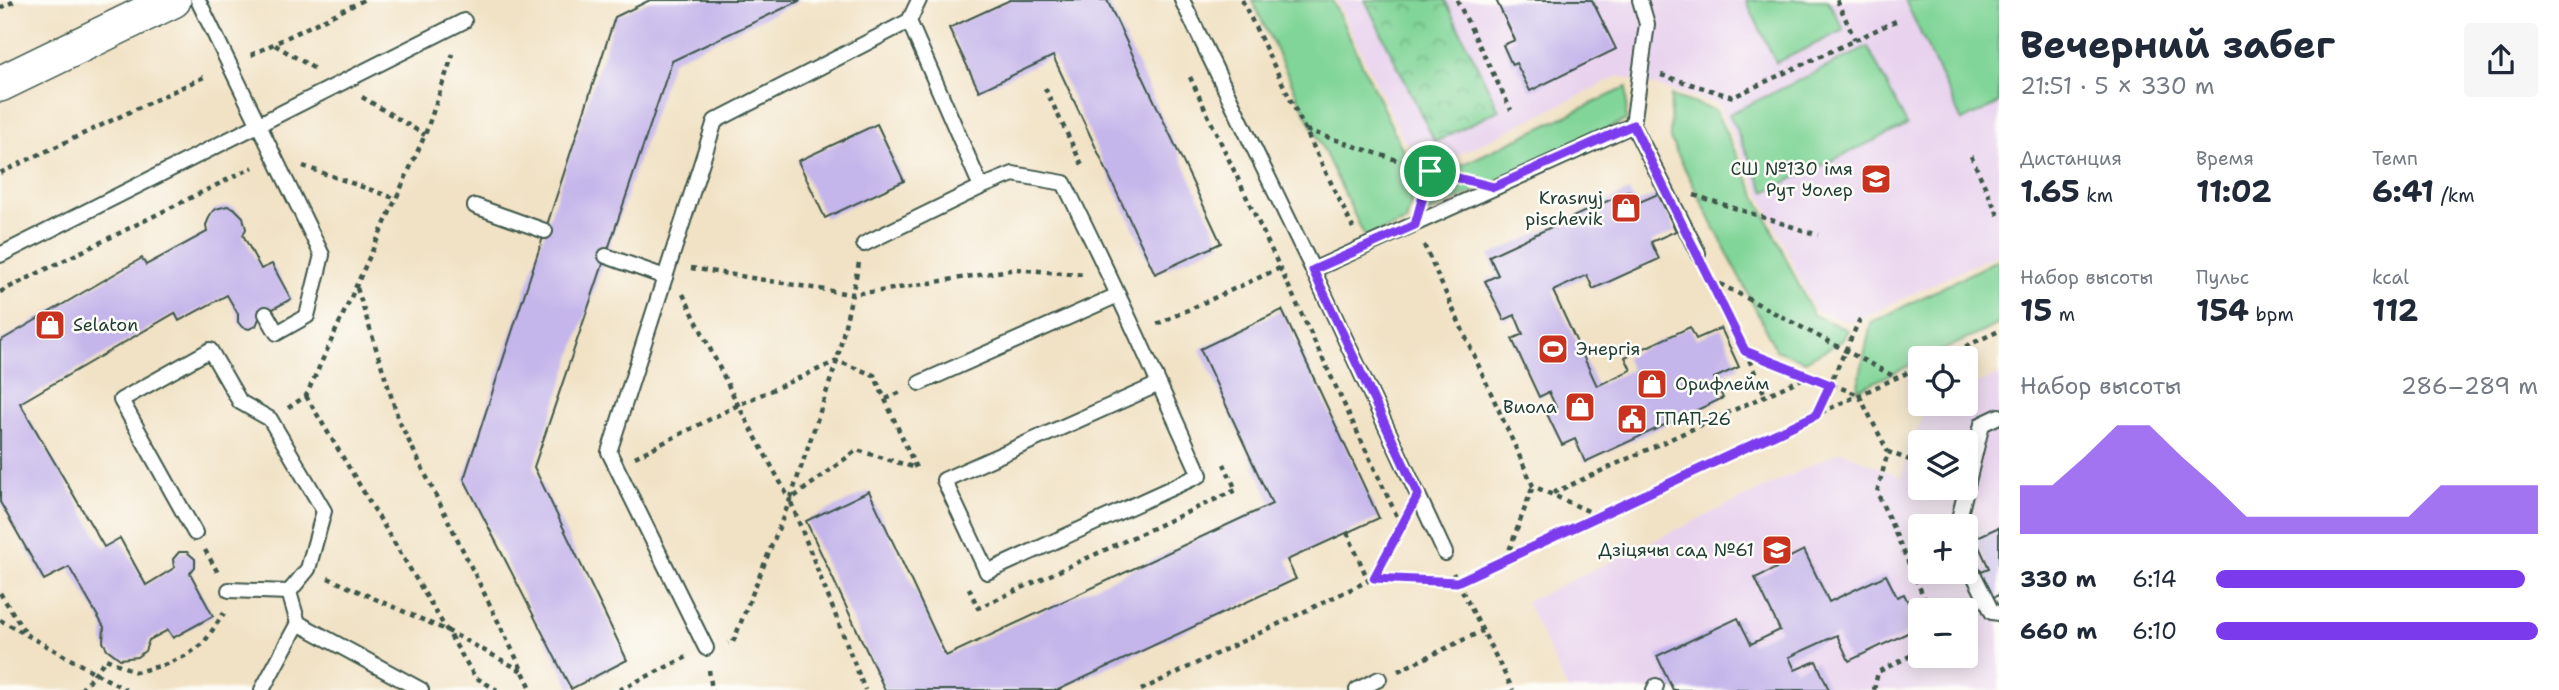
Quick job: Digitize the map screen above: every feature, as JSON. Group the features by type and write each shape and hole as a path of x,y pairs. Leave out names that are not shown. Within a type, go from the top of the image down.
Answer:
{"street":[{"path":"0,84 173,0"}],"lane":[{"path":"198,0 323,255 307,316 277,333 266,314"},
{"path":"706,648 609,452 715,121 909,21 919,0"},
{"path":"1182,0 1313,270 1445,553"},
{"path":"1640,0 1647,24 1633,125 1698,253"},
{"path":"0,255 464,21"},
{"path":"909,21 981,187"},
{"path":"1313,270 1633,125"},
{"path":"864,244 1013,174 1064,183 1110,277 1159,384 1200,475 987,572 944,480 1159,384"},
{"path":"475,206 545,231"},
{"path":"606,256 667,271"},
{"path":"920,383 1118,295"},
{"path":"195,533 121,400 211,349 240,402 270,419 324,511 309,569 289,592"},
{"path":"1960,514 1982,424 1999,416"},
{"path":"1978,583 1992,612 1999,613"},
{"path":"229,590 289,592"},
{"path":"262,690 298,623 289,592"},
{"path":"298,623 421,690"},
{"path":"1357,690 1379,679"}],"path":[{"path":"0,8 17,0"},
{"path":"0,173 363,0"},
{"path":"1242,0 1363,247"},
{"path":"1457,0 1511,110"},
{"path":"1837,0 1855,40"},
{"path":"1640,69 1733,97 1900,19"},
{"path":"270,419 306,396 425,135 464,21"},
{"path":"1188,73 1401,526"},
{"path":"1306,130 1430,171 1494,187"},
{"path":"0,292 275,156 397,199"},
{"path":"1971,156 1999,217"},
{"path":"1430,171 1415,225 1533,486 1506,560"},
{"path":"1663,186 1818,235"},
{"path":"619,690 706,648 733,642 790,500 837,361 850,293 864,244"},
{"path":"1698,253 1765,395"},
{"path":"1157,324 1280,268"},
{"path":"667,271 850,293 880,291 1016,269 1110,277"},
{"path":"667,271 790,500 865,690"},
{"path":"1710,278 1896,378"},
{"path":"356,287 399,421 532,690"},
{"path":"1816,415 1860,319"},
{"path":"1966,346 1999,331"},
{"path":"1745,351 1859,395 1888,452 1877,492 1924,598"},
{"path":"616,467 738,405 837,361 874,375 916,468 857,450 790,500"},
{"path":"1142,690 1371,579 1457,582 1908,372"},
{"path":"1552,493 1807,376"},
{"path":"306,396 475,677 497,690"},
{"path":"1888,452 1908,460"},
{"path":"1533,486 1598,515"},
{"path":"1371,579 1418,495"},
{"path":"1347,532 1371,579"},
{"path":"81,690 106,659 136,673 185,656 203,644 215,629 223,616 229,590 195,533"},
{"path":"1445,553 1457,582 1513,690"},
{"path":"309,569 448,631 523,671"},
{"path":"0,593 27,636"},
{"path":"0,620 126,690"},
{"path":"1379,679 1482,631"},
{"path":"1874,690 1878,672 1908,657"}],"shaded area":[{"name":"СШ №130 імя Рут Уолер","path":"1336,0 1999,0 1999,253 1851,323 1814,309 1718,104 1619,76 1452,158 1405,143"},
{"name":"Дзіцячы сад №61","path":"1999,374 1999,690 1568,690 1526,602 1841,451 1901,477 1908,457 1908,500 1978,500 1978,430 1918,430 1923,416 1978,416 1978,384"}],"green space":[{"path":"1252,0 1332,0 1417,180 1406,222 1365,237"},
{"path":"1365,0 1445,0 1499,110 1435,142"},
{"path":"1746,0 1828,0 1844,30 1776,63"},
{"path":"1905,0 1999,0 1999,103 1962,121"},
{"path":"1868,47 1907,125 1765,192 1729,114"},
{"path":"1627,87 1626,120 1426,214 1434,178"},
{"path":"1671,96 1715,110 1813,315 1848,330 1842,341 1805,361 1776,350 1670,139"},
{"path":"1999,259 1999,324 1952,346 1908,346 1908,366 1857,390 1871,323"}],"building":[{"path":"650,0 801,0 672,61 534,467 627,660 571,689 464,479 615,17"},
{"path":"1010,0 1107,0 1221,243 1155,274 1053,56 979,91 949,28"},
{"path":"1496,0 1592,0 1616,49 1530,91 1516,63 1512,65 1503,45 1515,40"},
{"path":"877,124 904,181 825,218 798,161"},
{"path":"1629,191 1635,204 1658,194 1676,231 1651,242 1659,259 1593,289 1587,275 1553,291 1597,386 1631,370 1625,357 1690,327 1696,339 1721,328 1739,367 1714,378 1723,398 1585,462 1575,439 1562,445 1546,412 1556,407 1549,392 1539,397 1512,339 1523,334 1515,315 1504,320 1485,281 1498,275 1489,256"},
{"path":"227,206 234,208 243,217 246,229 243,235 261,269 272,264 291,299 260,316 256,326 249,329 238,322 238,314 227,295 179,321 175,313 20,403 104,547 120,538 146,585 174,568 173,559 179,552 187,552 195,559 195,567 190,573 213,616 173,638 168,630 149,640 145,651 137,657 120,659 107,649 103,642 104,627 69,567 44,580 0,502 0,341 142,258 146,265 207,232 206,225 211,213"},
{"path":"1282,310 1379,518 1287,560 1296,579 1058,690 885,690 806,521 869,491 946,656 1272,504 1200,349"},
{"path":"1999,527 1999,595 1991,598 1979,572 1989,568 1978,544 1978,537"},
{"path":"1804,550 1829,602 1886,575 1897,597 1904,594 1908,602 1908,633 1849,661 1837,635 1789,657 1795,670 1816,661 1829,690 1673,690 1657,656 1738,618 1751,644 1780,630 1755,578 1779,567 1778,563"}],"place":[{"name":"СШ №130 імя Рут Уолер","path":"1876,179"},
{"name":"Krasnyj pischevik","path":"1626,208"},
{"name":"Selaton","path":"50,325"},
{"name":"Энергія","path":"1553,349"},
{"name":"Орифлейм","path":"1652,384"},
{"name":"Виола","path":"1580,407"},
{"name":"ГПАП-26","path":"1632,419"},
{"name":"Дзіцячы сад №61","path":"1777,550"}],"route":[{"path":"1633,125 1745,351 1830,385 1816,415 1457,582 1374,578 1418,495 1313,270 1415,225 1430,171 1494,187 1633,125"}]}
